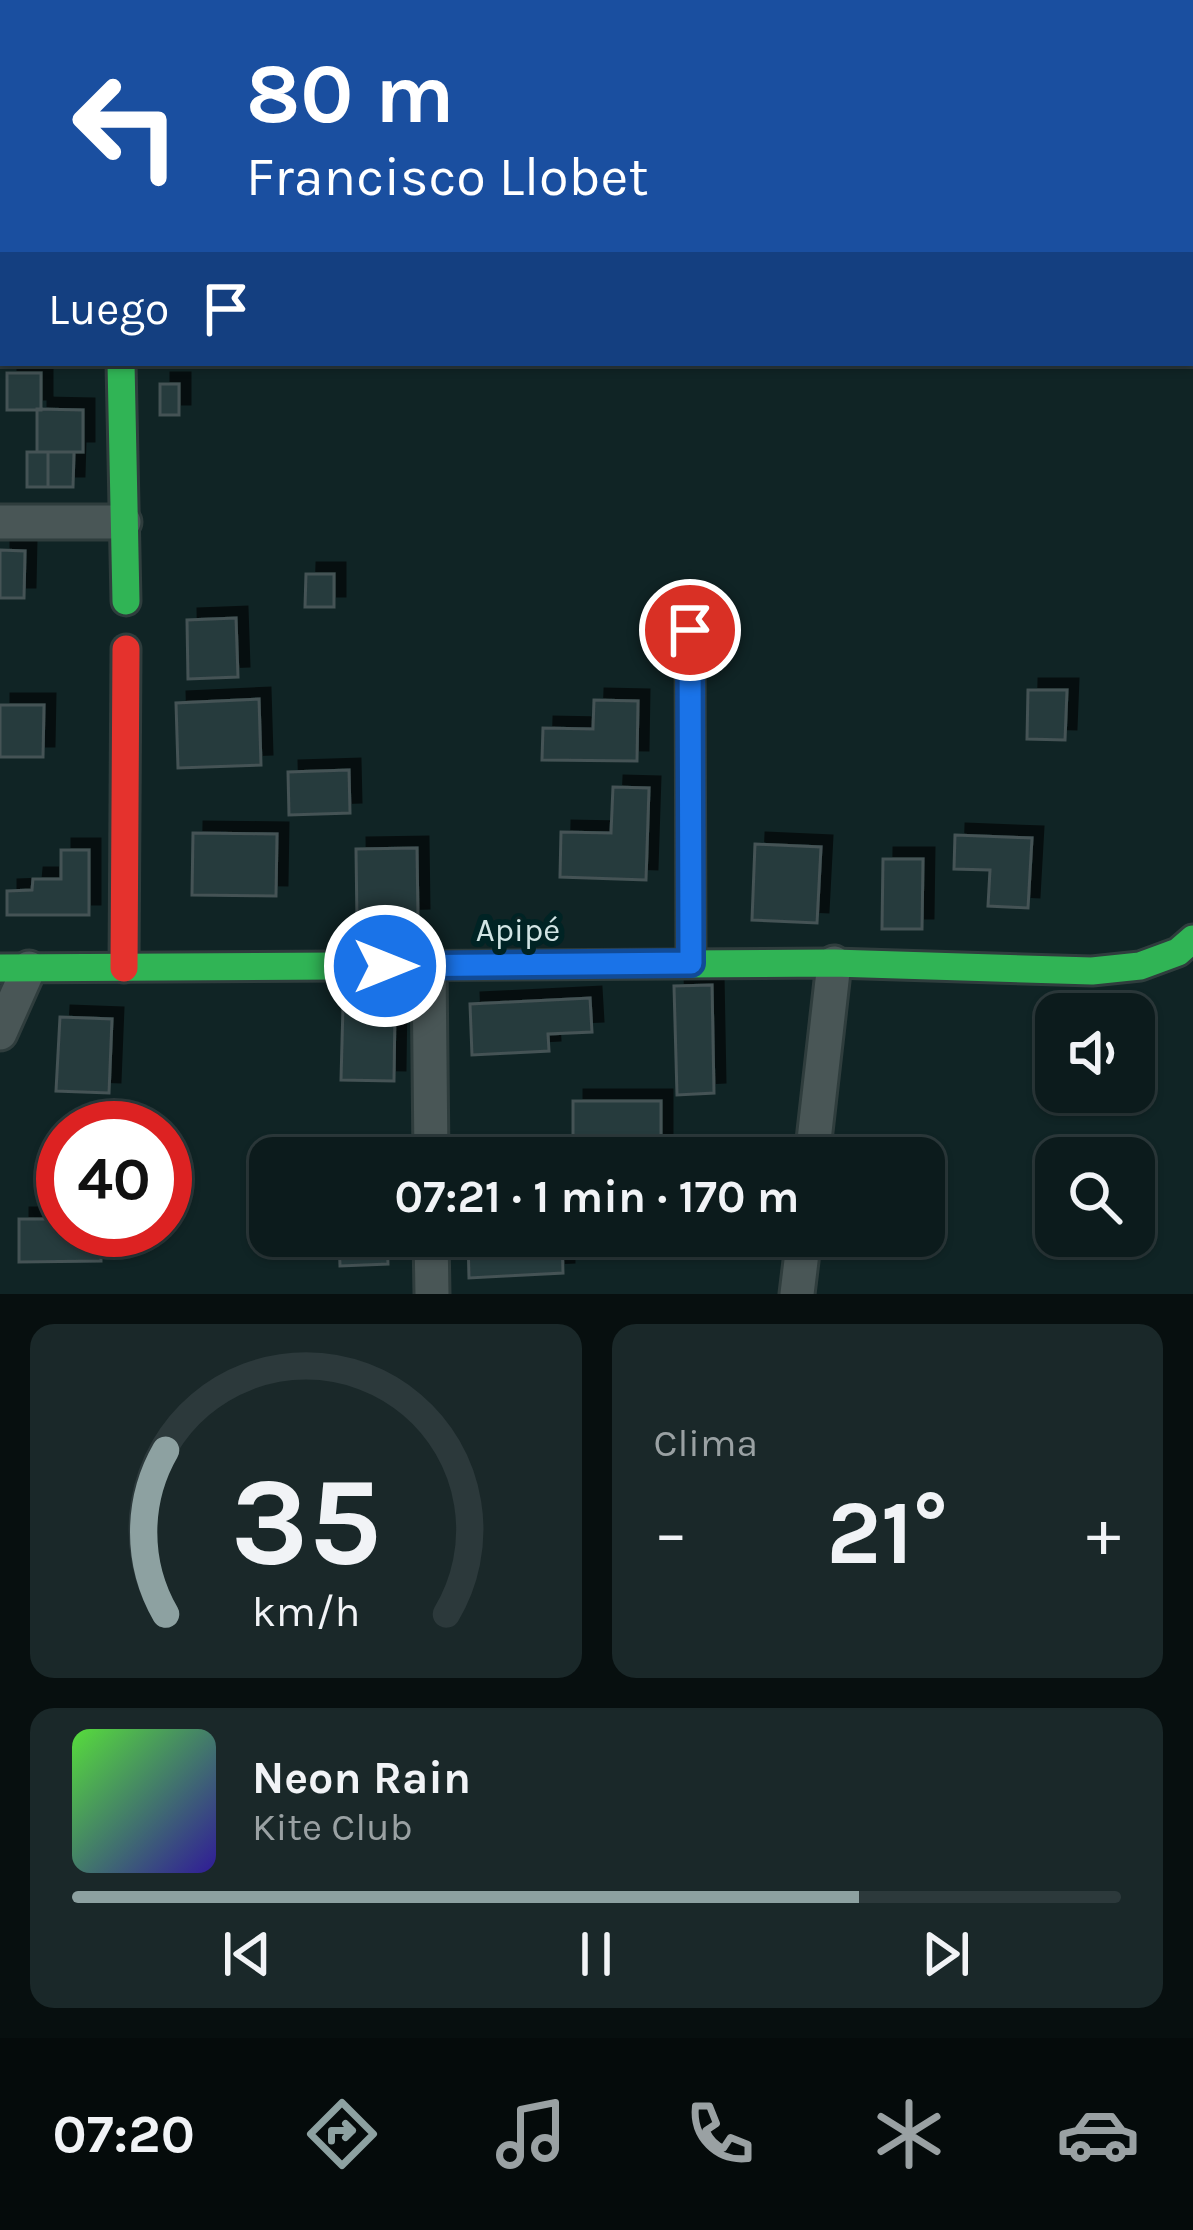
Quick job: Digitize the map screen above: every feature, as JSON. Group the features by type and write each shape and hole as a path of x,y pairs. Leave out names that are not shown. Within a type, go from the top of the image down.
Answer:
{"street":[{"path":"121,366 126,601"},
{"path":"0,522 124,522"},
{"path":"690,630 691,963"},
{"path":"124,968 126,649"},
{"name":"Apipé","path":"15,968 835,963 1092,971 1140,966 1178,952 1193,939"},
{"path":"814,1137 835,963"},
{"path":"429,965 430,1137"},
{"path":"0,1033 15,968"},
{"path":"431,1257 432,1294"},
{"path":"797,1294 801,1257"}],"building":[{"path":"7,373 41,373 41,410 7,410"},
{"path":"160,384 179,384 179,415 160,415"},
{"path":"37,409 83,410 83,452 37,452"},
{"path":"27,452 48,452 48,487 27,487"},
{"path":"48,452 74,452 73,487 48,487"},
{"path":"0,550 25,551 24,598 0,598"},
{"path":"306,574 334,574 334,607 305,607"},
{"path":"236,618 238,677 188,679 187,620"},
{"path":"1028,690 1067,690 1065,740 1027,739"},
{"path":"259,699 261,765 178,768 176,703"},
{"path":"594,700 638,701 637,761 542,760 543,728 593,729"},
{"path":"0,705 44,705 43,757 0,757"},
{"path":"349,770 350,813 289,815 288,772"},
{"path":"613,787 649,788 646,880 560,877 561,832 611,833"},
{"path":"193,833 277,834 276,896 192,895"},
{"path":"955,835 1032,838 1028,908 988,906 990,870 954,869"},
{"path":"755,844 821,847 817,923 752,920"},
{"path":"417,848 418,919 357,921 356,849"},
{"path":"61,850 89,850 89,915 7,915 7,891 32,890 33,879 61,879"},
{"path":"883,859 923,859 922,929 882,929"},
{"path":"712,985 714,1093 677,1095 674,986"},
{"path":"590,998 592,1032 548,1034 549,1051 472,1055 470,1004"},
{"path":"343,1006 395,1007 394,1081 341,1080"},
{"path":"60,1017 112,1019 109,1093 56,1091"},
{"path":"573,1101 661,1101 661,1137 573,1137"},
{"path":"19,1219 36,1219 36,1257 101,1257 101,1261 19,1262"},
{"path":"340,1257 388,1257 388,1264 340,1266"},
{"path":"468,1257 563,1257 563,1273 469,1278"}],"traffic: fast":[{"path":"121,366 126,601"},
{"path":"0,968 834,963 1092,971 1140,966 1178,952 1193,939"}],"traffic: slow":[{"path":"690,630 691,963"}],"traffic: jam":[{"path":"124,968 126,649"}],"route":[{"path":"385,966 691,963 690,630"}]}
